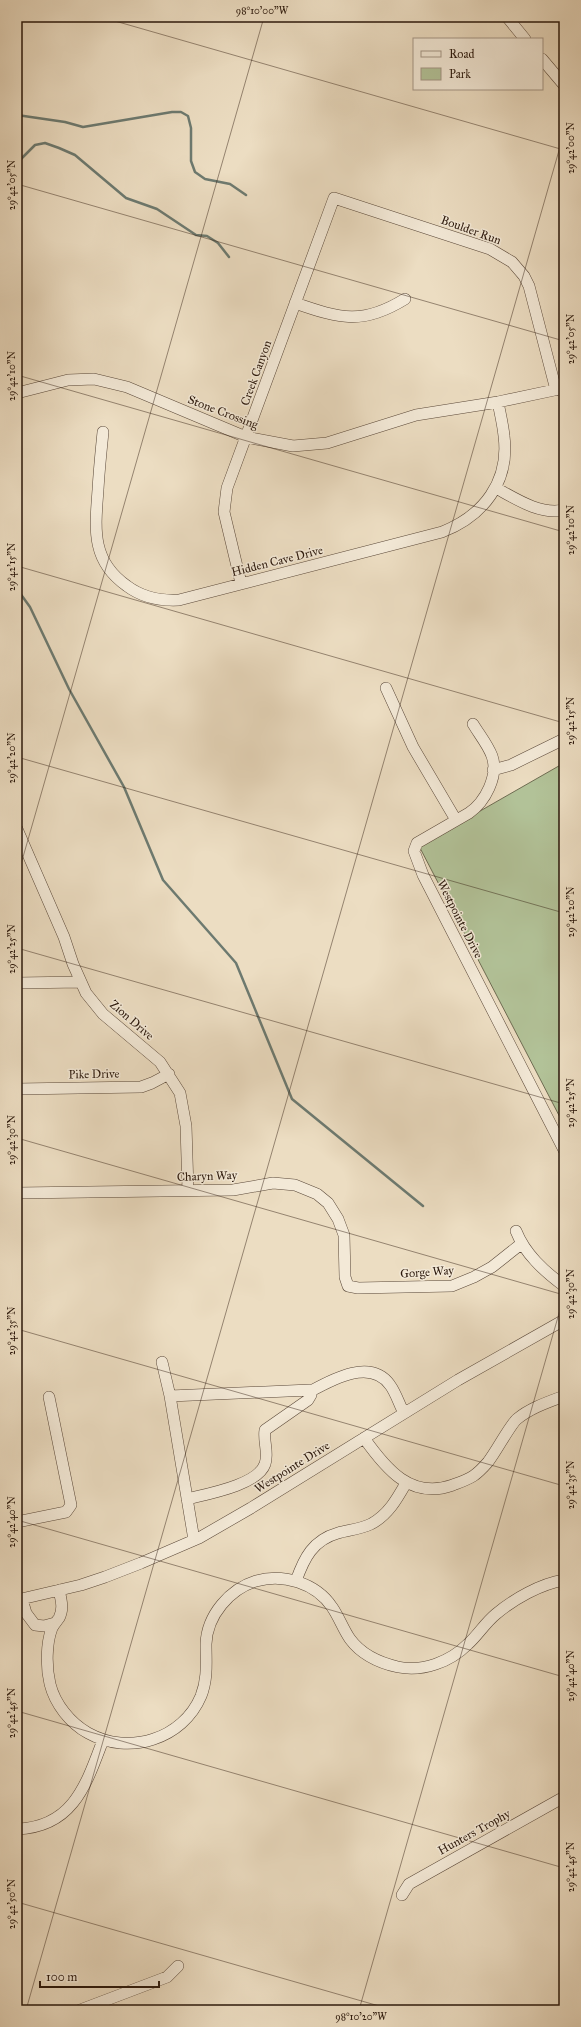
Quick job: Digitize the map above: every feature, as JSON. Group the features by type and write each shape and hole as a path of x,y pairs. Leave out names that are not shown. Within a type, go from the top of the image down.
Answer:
{"street":[{"path":"507,17 524,38"},
{"path":"543,60 564,85"},
{"name":"Creek Canyon","path":"241,583 224,512 227,488 334,198"},
{"name":"Boulder Run","path":"334,198 490,248 512,262 524,276 533,296 560,389"},
{"path":"295,303 324,313 354,317 386,311 406,299"},
{"name":"Stone Crossing","path":"17,393 68,380 94,379 127,388 246,437 293,446 327,443 416,415 498,402 560,389"},
{"name":"Hidden Cave Drive","path":"103,432 95,528 101,557 117,580 130,589 148,597 166,601 179,600 442,532 469,519 479,510 496,488 499,479 505,451 498,402"},
{"path":"496,488 537,508 548,511 564,510"},
{"path":"386,688 412,746 456,820"},
{"path":"473,724 491,755 494,770 511,766 564,738"},
{"name":"Westpointe Drive","path":"494,770 487,790 479,805 417,843 414,849 416,858 564,1150"},
{"name":"Zion Drive","path":"17,829 64,937 86,993 103,1014 160,1062 169,1074 183,1101 187,1133 188,1190"},
{"path":"17,983 81,982"},
{"name":"Pike Drive","path":"17,1089 141,1087 169,1074"},
{"name":"Charyn Way","path":"17,1193 233,1190 283,1183 306,1188 317,1194 332,1209 342,1228 346,1247 345,1277 348,1286"},
{"path":"516,1231 521,1244 550,1276 564,1286"},
{"name":"Gorge Way","path":"348,1286 358,1288 452,1286 474,1277 492,1267 521,1244"},
{"name":"Westpointe Drive","path":"19,1599 81,1585 142,1563 194,1540 225,1524 458,1380 564,1320"},
{"path":"162,1362 170,1396 194,1540"},
{"path":"170,1396 307,1389 311,1391 354,1372 372,1372 378,1373 390,1384 404,1413"},
{"path":"187,1499 229,1489 248,1480 262,1470 266,1459 266,1430 308,1400 311,1395 311,1391"},
{"path":"364,1438 389,1470 406,1483 439,1490 474,1477 502,1442 516,1419 535,1408 564,1396"},
{"path":"17,1522 66,1512 71,1505 49,1397"},
{"path":"296,1581 304,1561 314,1546 330,1536 361,1528 380,1518 394,1505 406,1483"},
{"path":"59,1590 62,1610 55,1622 49,1643 48,1672 50,1684 57,1703 76,1725 103,1740 121,1744 142,1742 164,1735 181,1722 196,1706 202,1691 207,1666 207,1636 213,1618 222,1604 239,1589 257,1581 278,1578 296,1581 309,1587 331,1606 351,1640 366,1653 385,1663 399,1667 412,1668 425,1667 449,1659 469,1643 494,1615 516,1600 545,1586 564,1580"},
{"path":"19,1599 28,1617 35,1625 40,1626 55,1622"},
{"path":"40,1626 49,1643"},
{"path":"17,1829 37,1826 48,1822 74,1803 86,1785 103,1740"},
{"name":"Hunters Trophy","path":"402,1895 409,1884 564,1797"},
{"path":"80,2010 167,1977 178,1966"}],"green space":[{"path":"564,763 564,1125 419,846"}],"waterway":[{"path":"17,115 65,122 83,127 172,112 181,112 188,116 191,128 191,161 195,172 205,179 230,184 246,195"},
{"path":"17,163 35,145 45,143 75,155 126,198 157,209 196,235 207,236 218,243 229,257"},
{"path":"17,589 30,607 69,689 124,787 163,880 236,963 292,1099 423,1206"}]}
